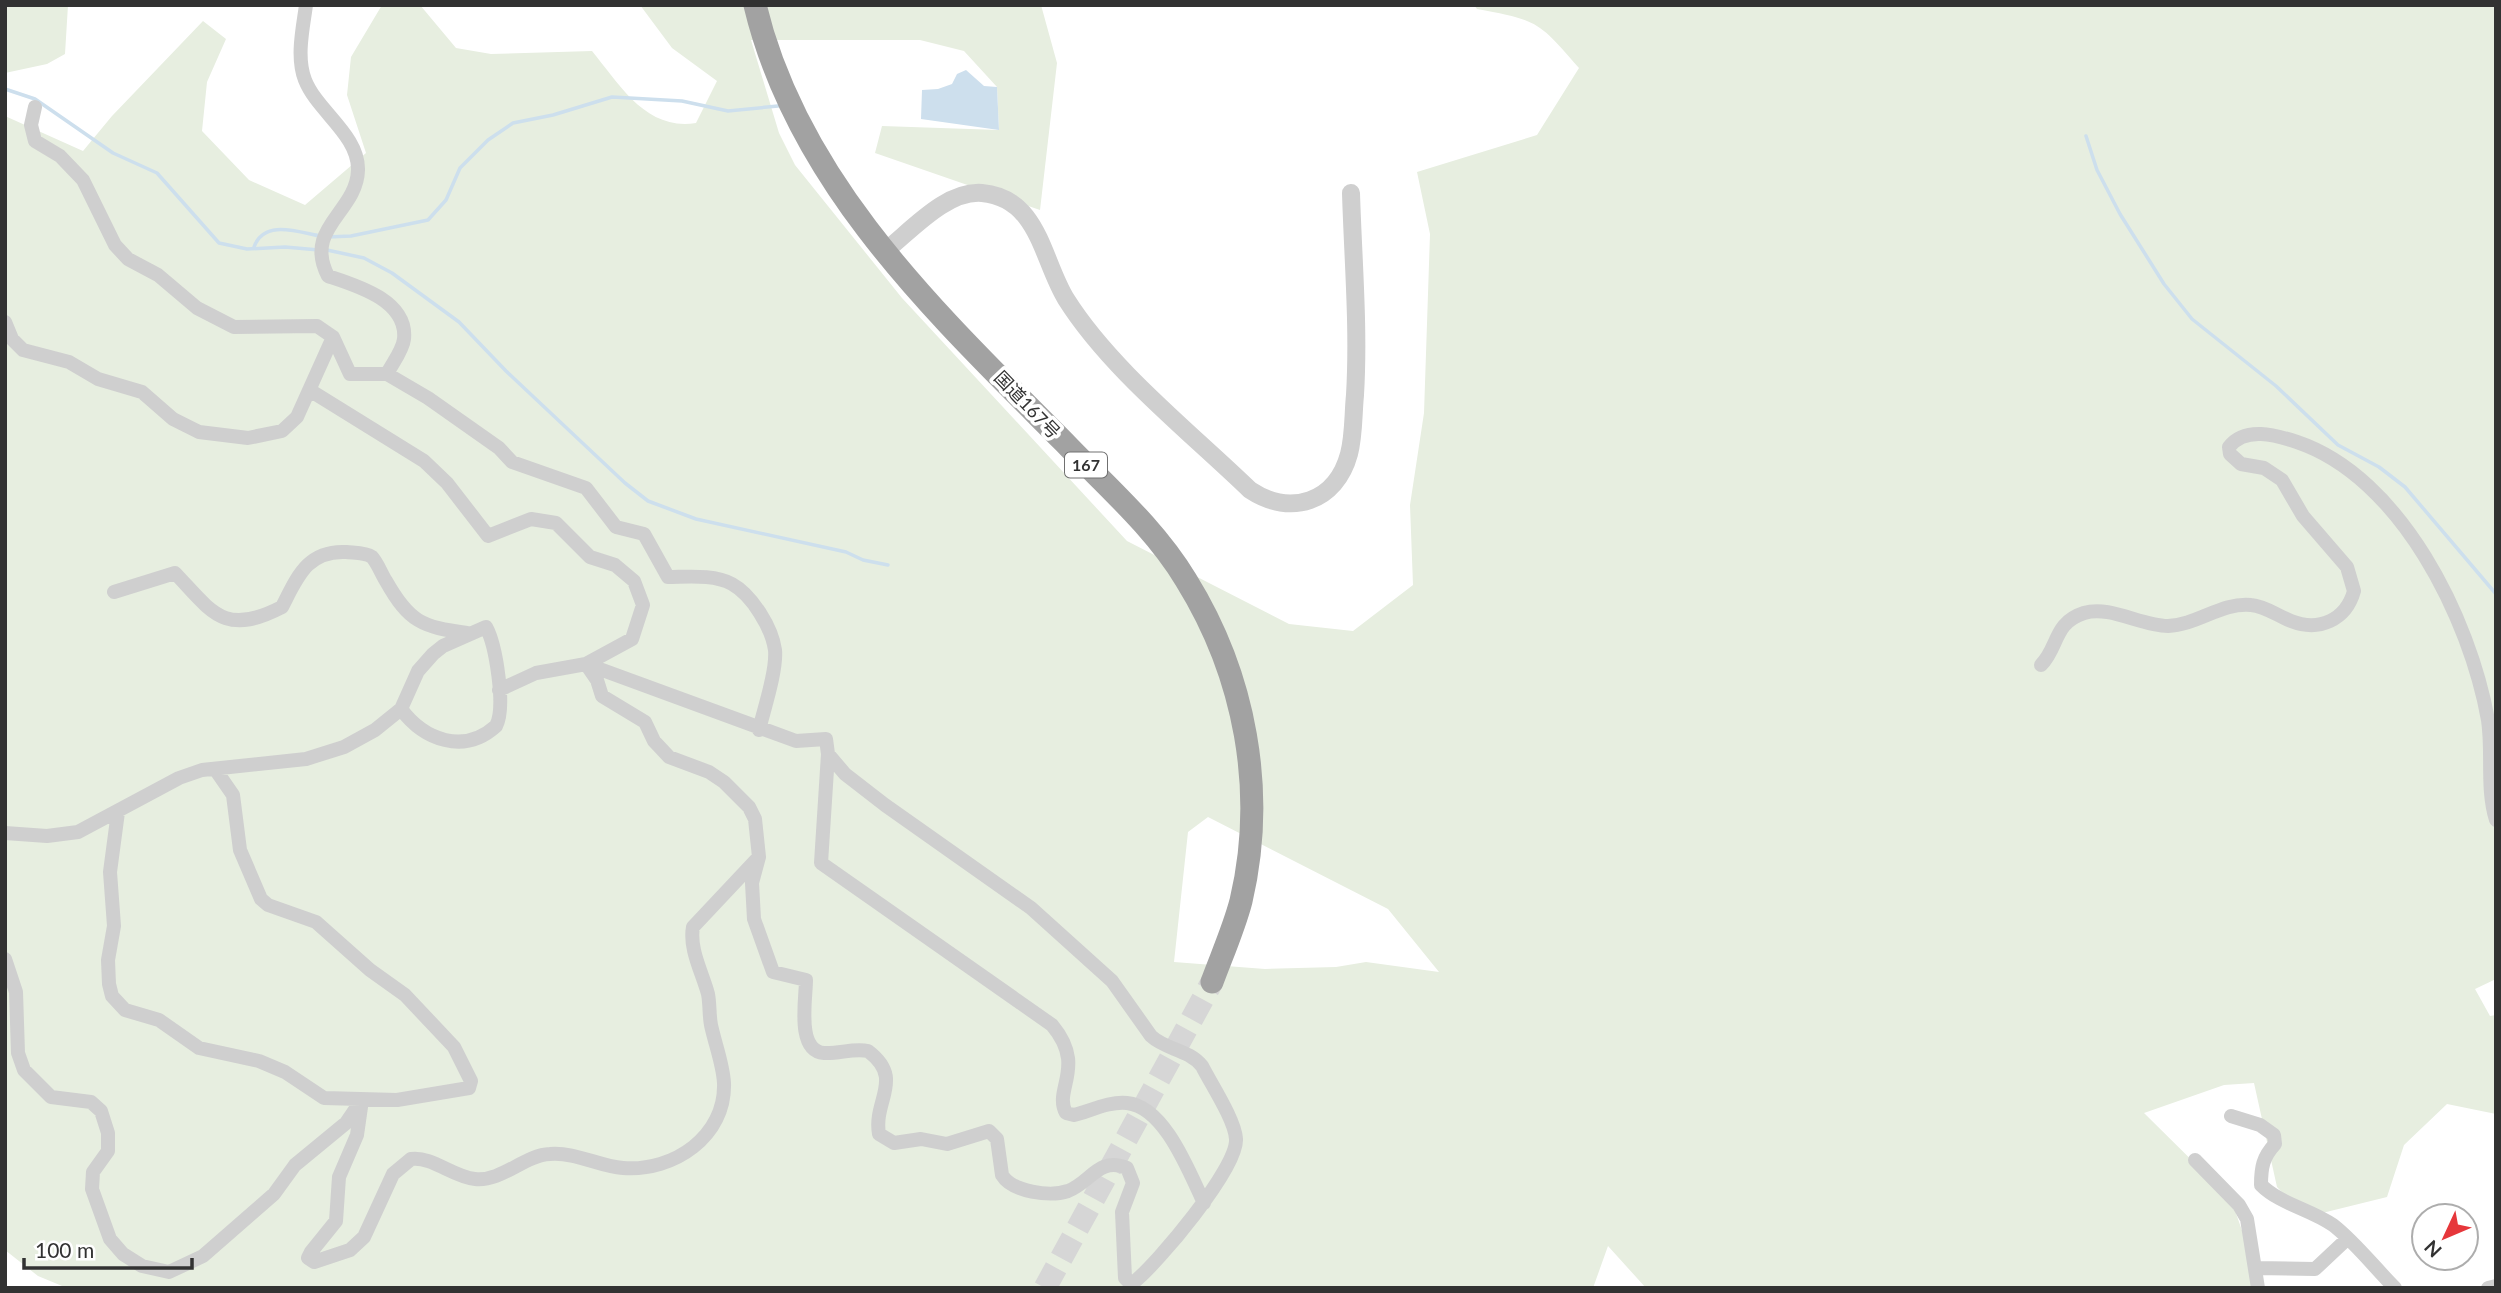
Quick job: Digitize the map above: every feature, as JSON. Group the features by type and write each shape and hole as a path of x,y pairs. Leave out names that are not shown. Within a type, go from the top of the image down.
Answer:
{"highway":[{"name":"国道167号","path":"755,5 767,45 799,120 841,192 884,251 927,303 1143,523 1185,577 1215,633 1227,661 1243,721 1252,815 1240,901 1212,982"}],"street":[{"path":"306,5 301,53 304,78 316,99 355,150 358,172 347,204 326,229 320,260 328,276 375,293 401,321 405,340 387,374"},
{"path":"35,107 31,125 35,141 60,156 83,180 115,245 128,260 159,275 197,308 234,327 317,326 333,337 350,374 387,374 458,419 499,448 512,462 586,488 616,527 644,534 668,577 706,578 732,584 755,606 769,629 776,652 759,730"},
{"path":"884,251 961,195 981,192 1012,202 1026,215 1040,237 1065,296 1099,344 1250,490 1264,499 1298,506 1331,489 1348,455 1352,434 1357,353 1350,193"},
{"path":"5,322 12,339 23,350 69,362 98,379 131,387 173,419 199,432 248,439 267,437 282,431 298,417 333,337"},
{"path":"311,391 424,461 447,483 488,536 531,519 556,523 575,545 590,557 615,565 634,581 643,605 632,639 586,664 536,673 499,690"},
{"path":"2041,665 2049,658 2058,632 2072,619 2085,612 2111,613 2164,626 2188,623 2237,605 2259,607 2294,623 2325,624 2341,616 2354,591 2347,567 2303,516 2282,480 2273,471 2241,464 2230,454 2229,447 2235,439 2248,434 2277,435 2297,442 2348,469 2383,501 2435,573 2465,642 2487,715 2496,820"},
{"path":"114,592 175,573 209,611 228,620 247,622 282,607 300,571 316,556 335,552 362,553 372,557 401,607 430,628 467,634"},
{"path":"5,833 68,834 98,824 178,778 215,769 321,755 358,740 401,709 418,671 443,646 486,627 492,639 499,690 496,726 464,741 437,739 423,731 401,709"},
{"path":"586,664 759,730 796,741 824,738 828,754 821,863 1052,1026 1066,1045 1069,1059 1062,1104 1066,1113 1074,1115 1128,1103 1152,1114 1180,1154 1203,1203"},
{"path":"586,664 597,680 602,696 645,722 654,741 669,757 709,772 724,782 749,807 755,818 759,857 752,883 752,904 768,962 773,972 806,980 806,1040 812,1049 821,1053 869,1051 883,1065 887,1076 886,1090 878,1129 883,1138 894,1143 921,1139 952,1143 977,1132 989,1131 997,1139 1002,1175 1018,1189 1060,1193 1074,1188 1101,1167 1111,1164 1127,1168 1133,1182 1122,1212 1125,1278 1129,1282 1139,1278 1215,1189 1236,1139 1195,1058 1159,1043 1145,1030 1112,981 1031,908 885,805 845,774 828,754"},
{"path":"118,812 110,872 114,926 108,972 112,996 125,1010 166,1024 199,1048 259,1061 285,1072 324,1098 397,1100 469,1087 471,1081 454,1047 405,995 370,970 316,922 268,905 261,899 240,850 233,795 215,769"},
{"path":"362,1100 357,1135 339,1177 337,1221 311,1252 308,1258 314,1262 357,1245 364,1237 393,1174 411,1158 428,1160 453,1175 473,1180 492,1176 530,1158 551,1154 577,1156 624,1168 660,1164 681,1155 713,1128 720,1117 724,1093 708,996 693,945 693,927 759,857"},
{"path":"5,959 16,992 18,1053 24,1070 51,1097 91,1102 101,1111 108,1133 108,1151 93,1172 92,1189 110,1238 123,1254 142,1266 169,1272 203,1256 274,1194 295,1165 346,1122 362,1100"},
{"path":"2231,1116 2260,1125 2274,1135 2275,1144 2265,1155 2261,1169 2261,1185 2271,1195 2305,1208 2334,1226 2395,1288"},
{"path":"2195,1160 2239,1205 2247,1219 2258,1288"},
{"path":"2255,1268 2315,1269 2347,1239"},
{"path":"2488,1288 2496,1286"}],"shaded area":[{"path":"5,5 68,5 65,54 47,64 5,73"},
{"path":"382,5 420,5 456,48 491,54 592,51 624,91 649,113 678,124 696,123 717,81 672,48 640,5 1041,5 1057,63 1040,210 875,153 882,126 999,130 997,87 964,51 920,40 751,40 779,133 795,165 902,298 1127,541 1289,624 1353,631 1413,585 1410,505 1424,413 1430,234 1417,172 1537,135 1579,68 1555,41 1536,25 1513,16 1477,9 1474,5 2496,5 2496,979 2475,989 2490,1016 2496,1015 2496,1114 2447,1104 2404,1145 2387,1197 2306,1217 2277,1187 2254,1083 2224,1085 2144,1113 2231,1199 2262,1288 1646,1288 1608,1246 1593,1288 67,1288 38,1276 5,1250 5,116 83,151 112,116 203,21 226,39 207,82 202,131 249,180 305,205 366,153 347,95 351,57","holes":["1208,817 1388,909 1439,972 1366,962 1336,967 1265,969 1174,962 1188,832"]}],"water":[{"path":"966,70 984,86 997,87 999,130 921,119 922,90 938,89 952,84 957,74"}],"waterway":[{"path":"5,89 35,99 113,153 157,173 219,243 247,249 285,247 319,250"},
{"path":"328,237 351,236 428,220 446,200 460,168 488,140 513,123 553,115 612,97 682,101 728,111 778,106"},
{"path":"2086,136 2097,170 2120,214 2164,284 2192,319 2276,386 2338,445 2379,467 2405,487 2496,594"},
{"path":"254,247 259,238 273,230 292,230 320,236"},
{"path":"327,250 364,258 392,273 459,322 506,371 625,483 648,501 696,519 846,552 863,560 888,565"}],"tunnel":[{"path":"1045,1288 1212,982"}]}
